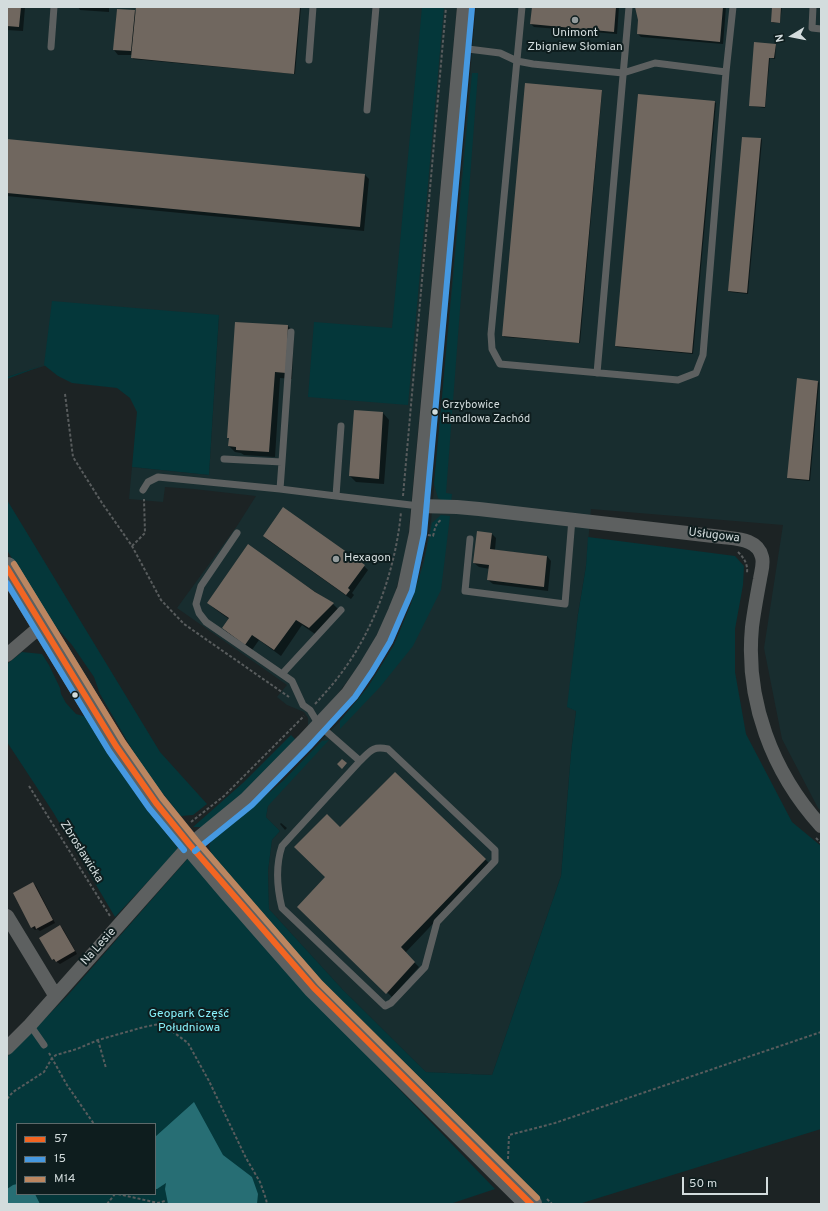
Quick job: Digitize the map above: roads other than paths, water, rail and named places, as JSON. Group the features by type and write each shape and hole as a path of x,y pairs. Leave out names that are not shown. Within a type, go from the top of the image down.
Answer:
{"main road":[{"path":"7,568 41,626 116,746 132,770 190,845 314,988 539,1201"}],"street":[{"name":"Na Lesie","path":"7,1048 30,1025 55,995 118,927 190,845 246,799 319,725 348,693 383,638 395,611 405,583 416,533 464,7"},
{"name":"Usługowa","path":"419,506 479,508 739,539 746,540 757,547 760,552 762,562 754,612 751,644 752,677 757,707 767,739 782,771 817,831"},
{"path":"7,655 41,626"},
{"path":"7,916 55,995"}],"lane":[{"path":"50,47 54,7"},
{"path":"309,60 313,7"},
{"path":"367,110 376,7"},
{"path":"522,7 491,334 492,349 500,364 678,380 696,373 703,355 726,72 733,7"},
{"path":"597,373 629,7"},
{"path":"814,7 812,28 821,29"},
{"path":"460,48 500,53 517,61 533,64 623,73 655,63 726,72"},
{"path":"280,489 292,332"},
{"path":"336,496 341,426"},
{"path":"224,459 282,462"},
{"path":"143,490 148,482 158,477 280,489 419,506"},
{"path":"470,539 465,591 565,604 572,520"},
{"path":"238,533 201,586 196,604 199,613 206,622 292,681 303,705 310,710 319,725 360,761"},
{"path":"282,674 341,610"},
{"path":"372,749 388,749 495,850 495,861 437,922 425,967 391,1003 385,1006 282,908 278,890 278,858 282,846 360,761 372,749"},
{"path":"30,1025 44,1045"}],"place":[{"name":"Unimont Zbigniew Słomian","path":"575,20"},
{"name":"Grzybowice Handlowa Zachód","path":"435,412"},
{"name":"Hexagon","path":"336,559"}],"park label":[{"name":"Geopark Część Południowa","path":"189,1022"}]}
